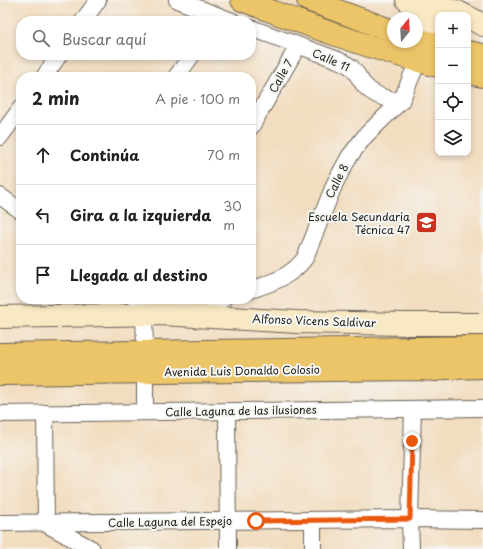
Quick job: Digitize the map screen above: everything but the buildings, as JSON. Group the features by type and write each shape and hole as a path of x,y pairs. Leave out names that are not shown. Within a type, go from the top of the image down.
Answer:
{"main road":[{"path":"242,0 376,49 428,63"},
{"path":"308,0 387,29"},
{"path":"407,0 417,7 424,15 430,28 429,42"},
{"path":"413,0 463,11 483,24"},
{"path":"471,53 483,55"},
{"path":"471,74 483,76"},
{"name":"Alfonso Vicens Saldivar","path":"0,317 144,305 162,314 297,322 483,324"},
{"name":"Avenida Luis Donaldo Colosio","path":"0,354 483,347"},
{"path":"417,368 483,367"},
{"name":"Avenida Luis Donaldo Colosio","path":"0,374 417,368 483,373"}],"street":[{"path":"87,16 98,0"},
{"path":"177,0 214,16"},
{"name":"Calle 11","path":"256,30 338,60 350,66 358,74 364,85 380,97 401,101"},
{"name":"Calle 7","path":"256,118 298,46"},
{"path":"47,72 56,60"},
{"path":"180,72 188,60"},
{"name":"Calle 8","path":"256,288 280,280 300,265 305,258 335,183 349,157 365,136 401,101 428,63"},
{"path":"0,137 16,115"},
{"path":"0,196 16,207"},
{"path":"145,345 144,305 182,308 200,304"},
{"path":"145,384 146,412"},
{"name":"Calle Laguna de las ilusiones","path":"0,414 483,408"},
{"path":"410,549 413,409"},
{"path":"227,411 228,549"},
{"path":"45,413 46,524 92,549"},
{"name":"Calle Laguna del Espejo","path":"0,524 410,519 483,520"},
{"path":"313,521 313,549"}],"place":[{"name":"Escuela Secundaria Técnica 47","path":"426,223"}],"route":[{"path":"256,521 410,519 412,441"}]}
